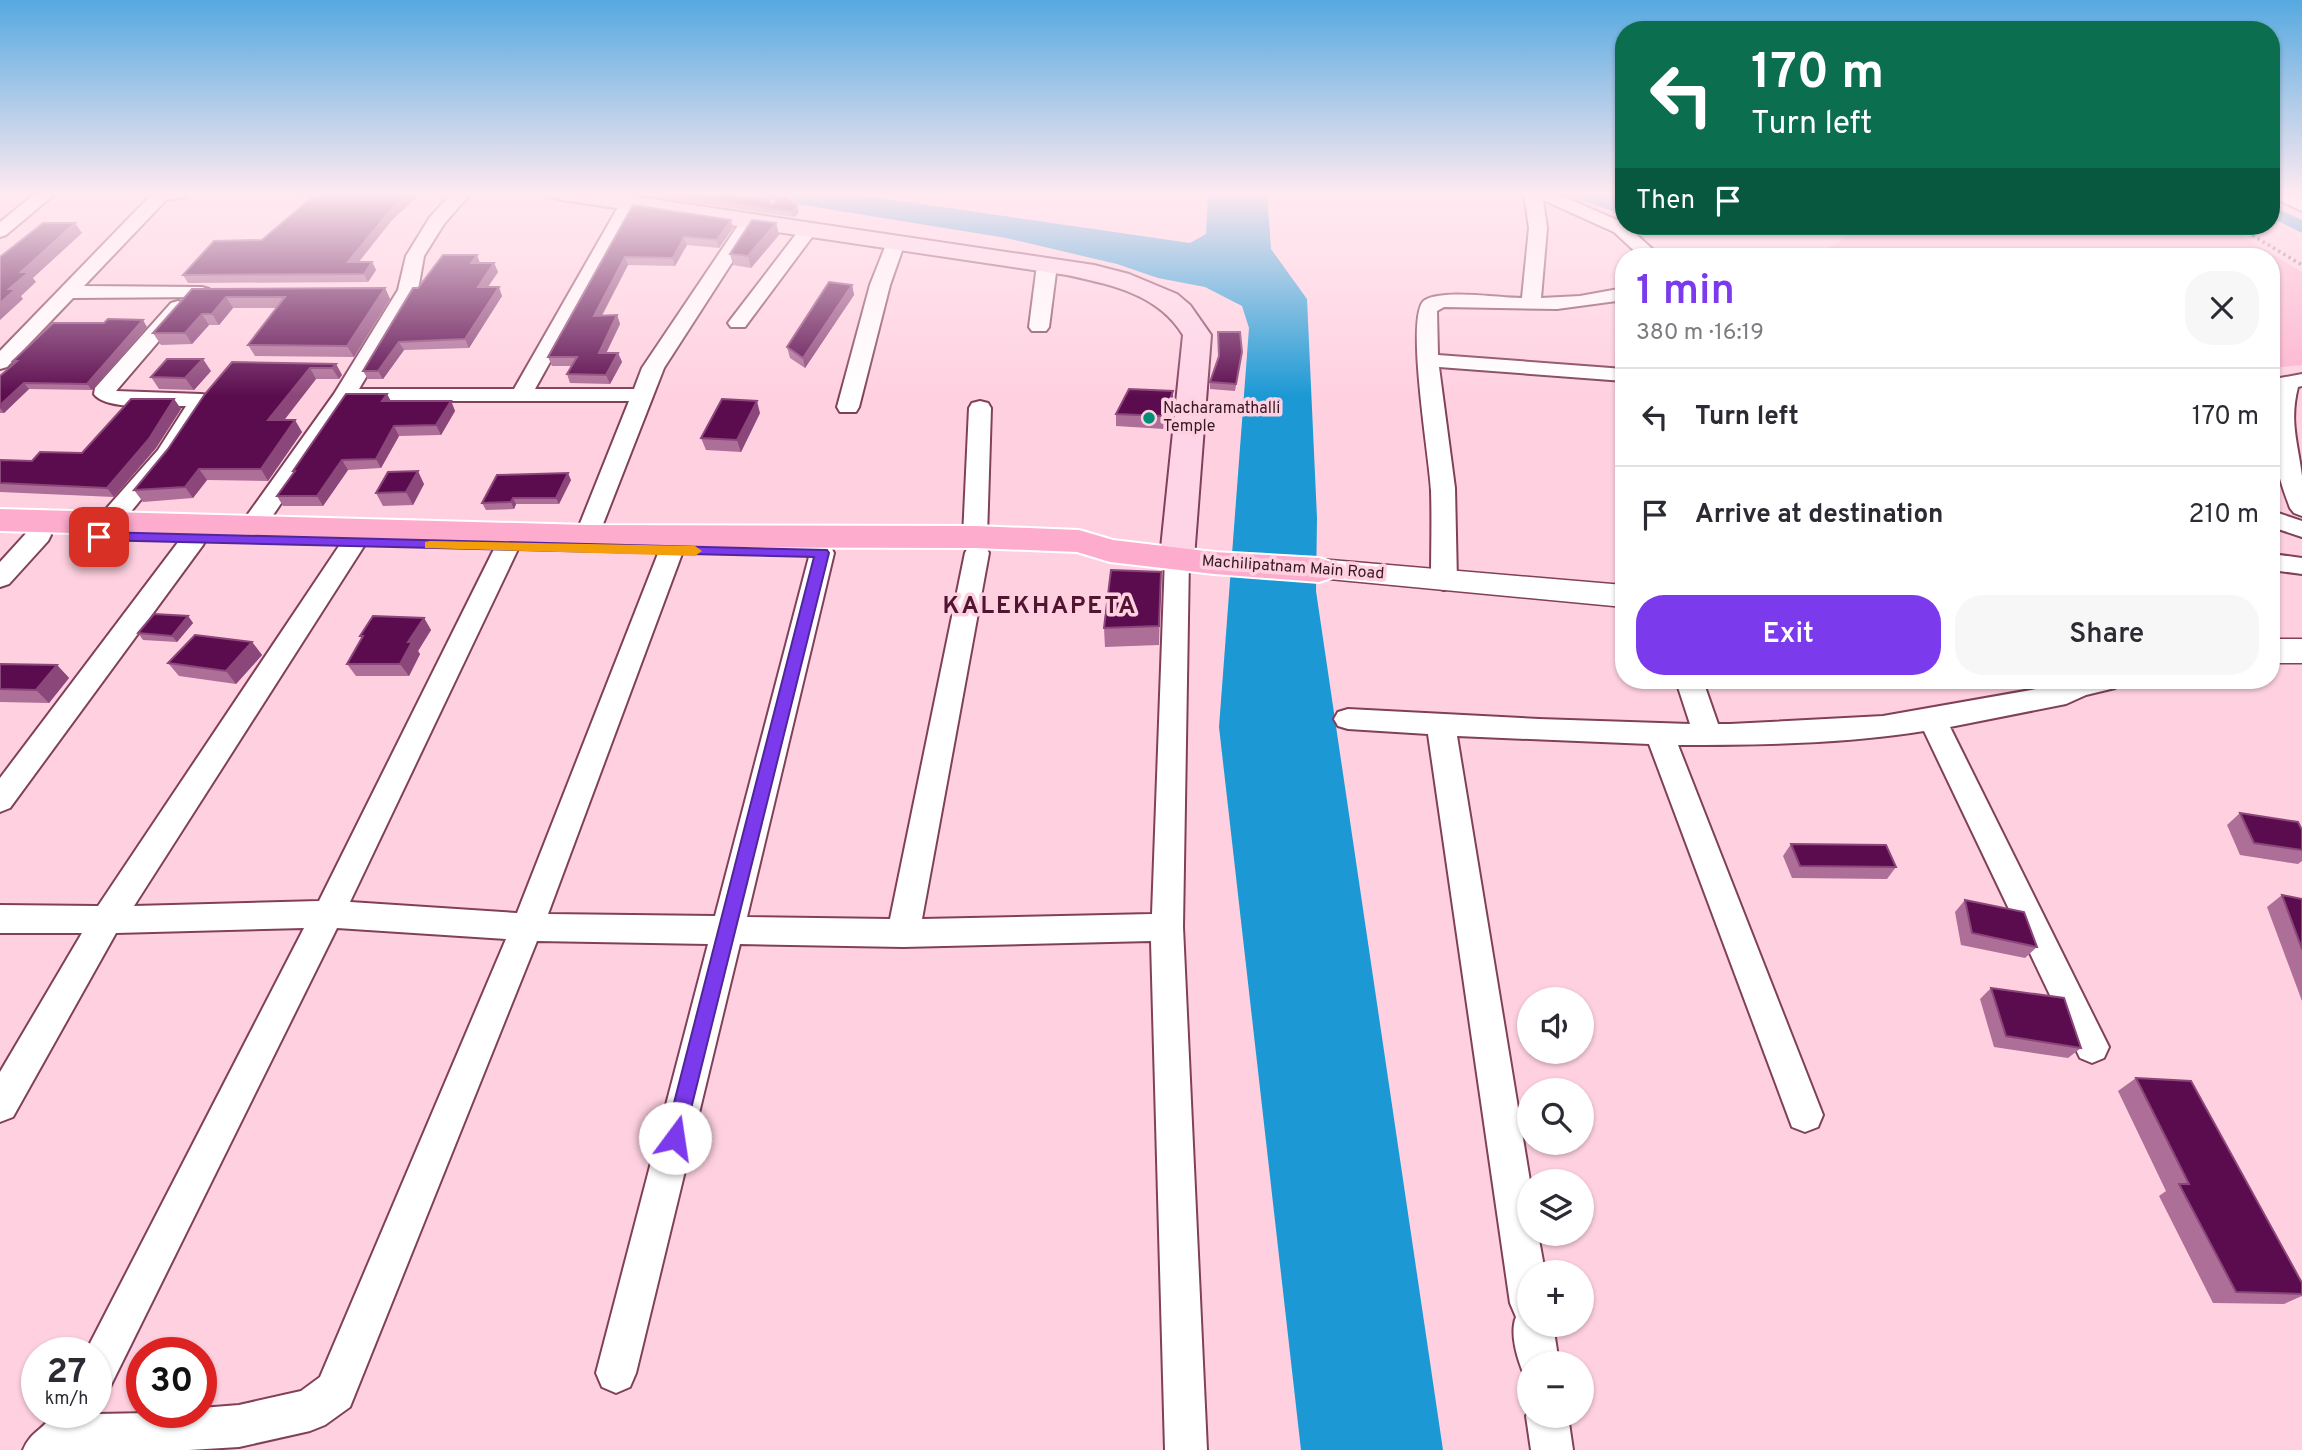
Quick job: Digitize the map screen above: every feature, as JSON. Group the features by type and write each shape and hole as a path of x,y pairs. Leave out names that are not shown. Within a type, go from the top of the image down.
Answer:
{"main road":[{"name":"Machilipatnam Main Road","path":"1018,261 1136,285 1181,309 1197,335 1177,558 1319,570"},
{"path":"0,520 976,545 1080,557 1110,551 1177,558"},
{"path":"0,533 822,553 976,545"}],"street":[{"path":"0,363 98,261"},
{"path":"252,527 362,366 408,290 414,261"},
{"path":"522,393 597,261"},
{"path":"587,536 641,395 669,341 723,261"},
{"path":"738,323 785,261"},
{"path":"848,407 880,285 889,261"},
{"path":"1531,303 1535,261"},
{"path":"1040,327 1046,265"},
{"path":"381,291 408,290"},
{"path":"68,292 218,292"},
{"path":"191,293 106,388 105,394 113,398 201,400"},
{"path":"1444,580 1443,488 1428,360 1427,310 1432,304 1443,301 1531,303 1614,296"},
{"path":"1428,360 1615,374"},
{"path":"336,366 362,366"},
{"path":"2302,380 2288,383 2284,393 2283,446 2290,478 2302,508"},
{"path":"107,524 166,454 216,382"},
{"path":"344,395 641,395"},
{"path":"903,933 976,545 980,408"},
{"path":"2280,522 2302,530"},
{"path":"0,578 39,534"},
{"path":"0,800 194,539"},
{"path":"0,1105 107,920 354,543"},
{"path":"112,1341 328,914 507,547"},
{"path":"62,1433 234,1438 310,1410 335,1392 527,927 671,551"},
{"path":"616,1373 822,553"},
{"path":"1177,558 1167,927 1186,1450"},
{"path":"2280,563 2302,566"},
{"name":"Machilipatnam Main Road","path":"1319,570 1615,595"},
{"path":"2280,651 2302,651"},
{"path":"1693,689 1708,736"},
{"path":"1348,719 1660,736 1708,736 1859,729 1932,719 2066,694 2072,689"},
{"path":"1932,719 2092,1047"},
{"path":"1441,725 1523,1260"},
{"path":"1660,736 1805,1115"},
{"path":"0,919 107,920 328,914 527,927 903,933 1167,927"},
{"path":"1549,1428 1552,1450"}],"shaded area":[{"path":"2280,261 2302,272 2302,365 2280,367"}],"water":[{"path":"1103,261 1279,261 1307,299 1317,518 1316,591 1443,1450 1301,1450 1219,727 1249,328 1242,306 1205,287 1158,278"}],"building":[{"path":"0,261 33,261 21,272 29,272 9,289 16,289 0,303"},
{"path":"196,261 372,262 364,274 183,275"},
{"path":"439,261 494,263 478,287 499,287 465,339 399,342 378,371 363,371 413,288 418,288"},
{"path":"602,261 623,261 594,316 617,315 599,353 618,353 606,375 567,374 577,357 548,357"},
{"path":"829,282 852,285 803,358 787,347"},
{"path":"385,288 347,346 248,345 285,297 226,297 212,314 202,314 185,333 153,333 192,289"},
{"path":"108,319 143,320 87,384 24,383 0,405 0,376 53,323 104,323"},
{"path":"1218,332 1240,332 1242,352 1236,384 1210,382 1219,356"},
{"path":"167,359 203,359 185,378 151,377"},
{"path":"232,362 336,364 332,368 310,368 268,420 295,420 261,469 199,469 185,487 134,490 168,449 205,394"},
{"path":"1129,389 1173,391 1164,416 1116,414"},
{"path":"346,394 387,394 382,401 451,401 436,425 394,426 376,459 342,460 317,496 277,496 295,471"},
{"path":"131,399 174,399 149,439 107,488 0,483 0,460 32,461 40,452 82,453"},
{"path":"722,399 757,401 737,440 701,438"},
{"path":"418,471 406,492 376,493 388,472"},
{"path":"568,473 556,498 513,498 511,502 482,503 497,475"},
{"path":"1111,570 1161,572 1159,626 1104,628"},
{"path":"154,614 188,616 172,636 138,633"},
{"path":"373,616 424,618 408,642 412,642 400,664 347,664"},
{"path":"195,635 252,642 226,671 168,663"},
{"path":"0,664 57,665 36,690 0,689"},
{"path":"2240,813 2298,822 2302,830 2302,850 2254,843"},
{"path":"1791,844 1886,845 1896,867 1800,866"},
{"path":"2282,895 2302,899 2302,949"},
{"path":"1965,900 2024,912 2037,947 1972,933"},
{"path":"1991,988 2064,998 2081,1048 2006,1036"},
{"path":"2136,1078 2191,1081 2302,1283 2302,1294 2236,1292 2179,1184 2189,1184"}],"slow traffic":[{"path":"430,545 695,551"}],"place":[{"name":"Nacharamathalli Temple","path":"1149,418"}],"district":[{"name":"KALEKHAPETA","path":"1040,607"}],"route":[{"path":"99,537 822,553 675,1138"}]}
